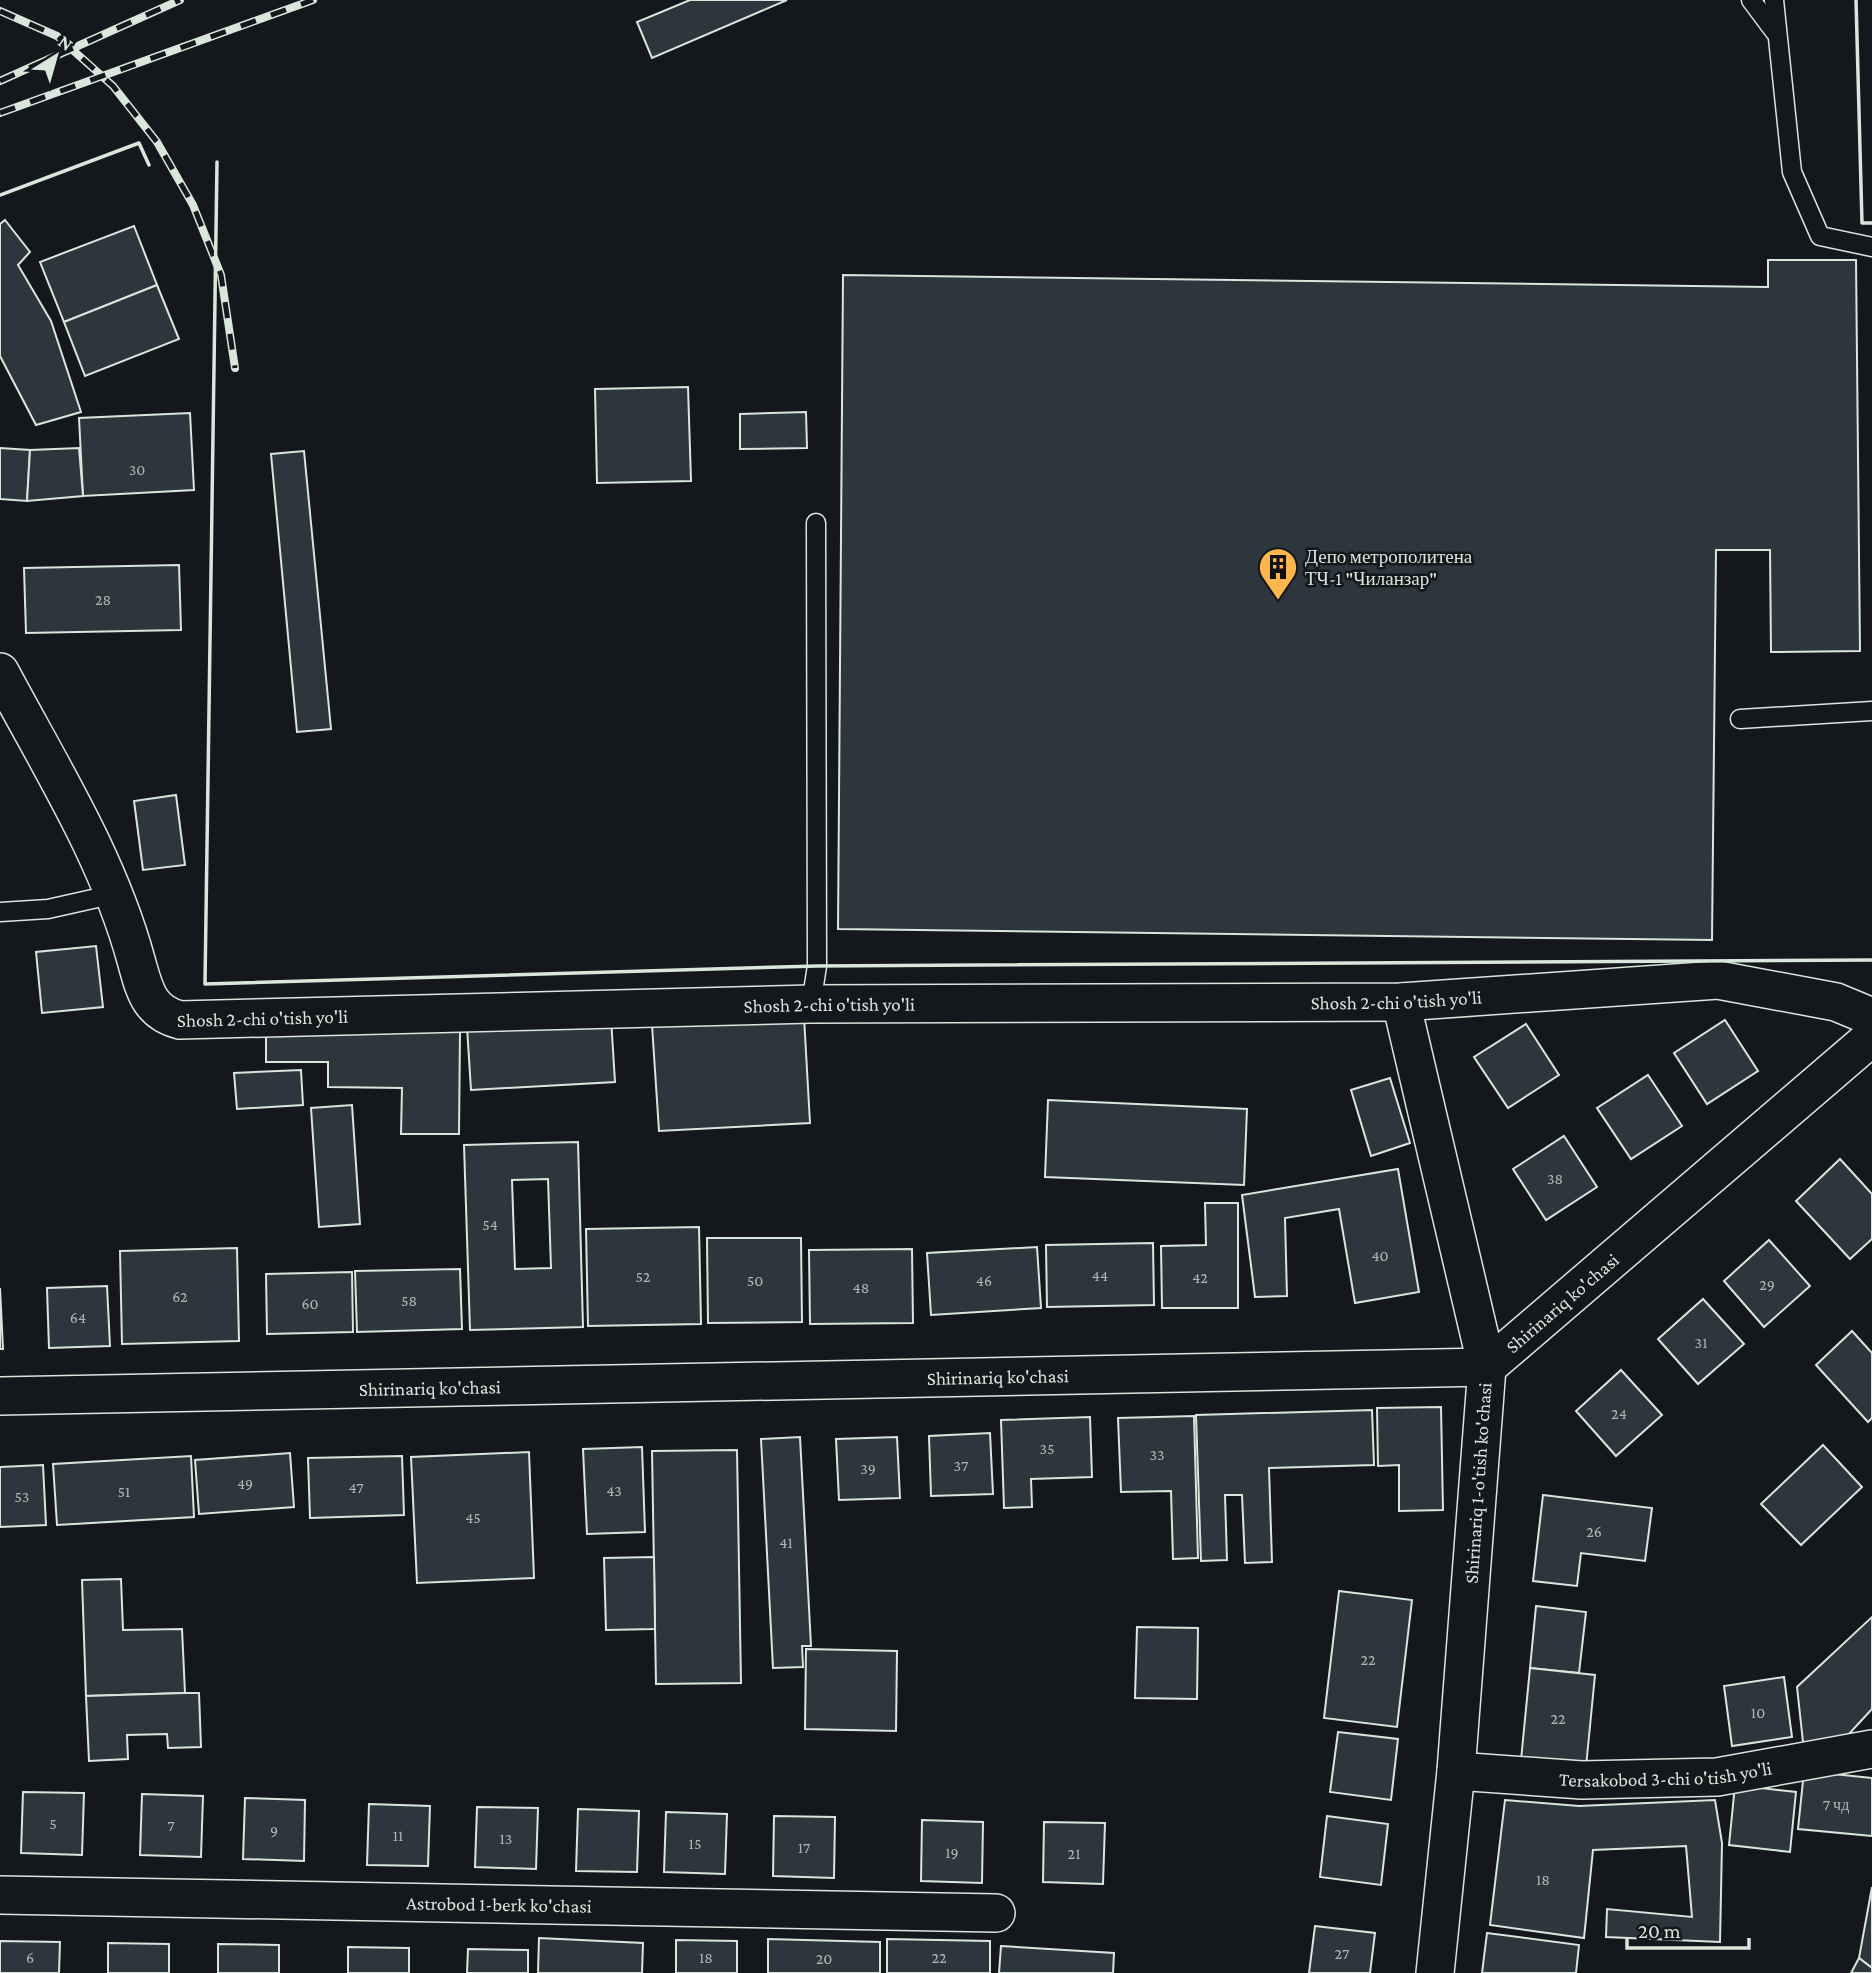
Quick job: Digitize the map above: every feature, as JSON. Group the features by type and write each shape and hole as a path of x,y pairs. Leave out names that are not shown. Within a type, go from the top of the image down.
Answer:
{"street":[{"name":"Shosh 2-chi o'tish yo'li","path":"0,672 102,862 115,894 146,996 169,1017 180,1020 811,1004 1401,1002 1718,980 1836,1002 1872,1017"},
{"name":"Shirinariq 1-o'tish ko'chasi","path":"1401,1002 1487,1367 1456,1771 1435,1973"},
{"name":"Shirinariq ko'chasi","path":"0,1396 1487,1367 1872,1037"},
{"name":"Tersakobod 3-chi o'tish yo'li","path":"1456,1771 1582,1780 1717,1777 1872,1749"},
{"name":"Astrobod 1-berk ko'chasi","path":"0,1895 996,1913"}],"lane":[{"path":"1751,0 1775,32"},
{"path":"1774,0 1775,32 1792,172 1820,236 1872,247"},
{"path":"811,1004 817,966 816,523"},
{"path":"1740,719 1872,711"},
{"path":"0,912 48,909 115,894"}],"building":[{"path":"690,0 787,0 652,58 637,22"},
{"path":"5,220 30,252 18,265 51,321 81,412 36,425 0,356 0,224"},
{"path":"134,226 157,285 64,322 40,262"},
{"name":"Депо метрополитена ТЧ-1 \"Чиланзар\"","path":"1768,260 1856,260 1860,651 1771,652 1770,550 1716,550 1712,940 838,929 843,275 1768,287"},
{"path":"157,285 179,339 85,376 64,322"},
{"path":"688,387 691,481 597,483 595,389"},
{"path":"806,412 807,448 740,449 740,414"},
{"path":"190,413 194,490 83,496 79,418"},
{"path":"0,448 30,450 27,501 0,499"},
{"path":"79,448 83,496 27,501 30,450"},
{"path":"304,451 331,729 297,732 271,454"},
{"path":"179,565 181,630 26,633 24,568"},
{"path":"176,795 185,865 143,870 134,801"},
{"path":"96,946 103,1007 42,1013 36,952"},
{"path":"804,1017 810,1123 659,1131 652,1025"},
{"path":"611,1018 615,1082 471,1090 467,1027"},
{"path":"1725,1020 1758,1071 1707,1104 1674,1053"},
{"path":"1526,1024 1559,1075 1508,1108 1474,1057"},
{"path":"266,1029 460,1032 459,1134 401,1134 402,1088 328,1087 328,1062 266,1062"},
{"path":"301,1070 303,1105 237,1109 234,1073"},
{"path":"1648,1075 1682,1126 1631,1159 1597,1108"},
{"path":"1390,1078 1410,1143 1371,1156 1351,1090"},
{"path":"1048,1100 1247,1109 1244,1185 1045,1177"},
{"path":"352,1105 360,1224 319,1227 311,1108"},
{"path":"1564,1136 1597,1187 1546,1220 1513,1169"},
{"path":"578,1142 583,1327 470,1330 464,1145","holes":["548,1179 551,1268 515,1269 512,1180"]},
{"path":"1840,1159 1872,1194 1872,1239 1850,1259 1796,1201"},
{"path":"1398,1169 1419,1292 1355,1303 1339,1209 1285,1218 1287,1296 1255,1297 1242,1195"},
{"path":"1205,1203 1238,1203 1238,1308 1162,1308 1161,1246 1206,1245"},
{"path":"699,1227 701,1324 588,1326 586,1229"},
{"path":"707,1238 801,1238 802,1322 708,1323"},
{"path":"1769,1240 1810,1286 1764,1327 1724,1281"},
{"path":"1153,1243 1154,1305 1047,1307 1046,1245"},
{"path":"1037,1247 1041,1308 931,1315 927,1253"},
{"path":"237,1248 239,1341 122,1344 120,1251"},
{"path":"912,1249 913,1323 810,1324 809,1250"},
{"path":"460,1269 462,1329 357,1332 355,1271"},
{"path":"352,1272 353,1332 267,1334 266,1274"},
{"path":"107,1286 110,1346 49,1348 47,1288"},
{"path":"0,1288 3,1349 0,1349"},
{"path":"1703,1299 1744,1344 1698,1384 1658,1339"},
{"path":"1852,1331 1872,1353 1872,1418 1868,1422 1816,1365"},
{"path":"1621,1370 1662,1415 1616,1456 1576,1411"},
{"path":"1441,1407 1443,1510 1399,1511 1399,1465 1378,1466 1377,1408"},
{"path":"1372,1410 1374,1465 1269,1468 1272,1562 1245,1563 1242,1495 1225,1495 1227,1560 1201,1561 1196,1415"},
{"path":"1194,1416 1198,1558 1173,1559 1171,1491 1121,1492 1118,1418"},
{"path":"1090,1417 1092,1477 1031,1479 1032,1507 1004,1508 1001,1420"},
{"path":"990,1433 993,1494 931,1496 929,1436"},
{"path":"800,1437 811,1646 802,1646 803,1667 773,1668 761,1439"},
{"path":"897,1437 900,1498 839,1500 836,1439"},
{"path":"1823,1445 1862,1487 1801,1545 1761,1504"},
{"path":"642,1447 645,1532 587,1534 583,1449"},
{"path":"737,1450 741,1683 656,1684 652,1451"},
{"path":"529,1452 534,1578 417,1583 411,1457"},
{"path":"290,1453 294,1507 199,1514 195,1460"},
{"path":"191,1456 194,1517 57,1525 53,1464"},
{"path":"402,1456 404,1515 310,1518 308,1458"},
{"path":"43,1465 46,1525 0,1527 0,1467"},
{"path":"1543,1495 1652,1508 1645,1561 1581,1553 1577,1586 1533,1581"},
{"path":"654,1557 655,1629 606,1630 604,1558"},
{"path":"121,1579 123,1630 182,1629 185,1693 86,1696 82,1580"},
{"path":"1339,1591 1412,1600 1397,1727 1324,1718"},
{"path":"1536,1606 1586,1612 1579,1673 1530,1668"},
{"path":"1872,1617 1872,1709 1836,1748 1803,1742 1797,1687"},
{"path":"1137,1627 1198,1628 1197,1699 1135,1698"},
{"path":"806,1649 897,1651 896,1731 805,1729"},
{"path":"1530,1668 1595,1675 1586,1767 1521,1760"},
{"path":"1784,1677 1792,1737 1732,1746 1724,1686"},
{"path":"199,1693 201,1747 168,1748 167,1734 127,1735 128,1759 89,1761 86,1696"},
{"path":"1338,1732 1398,1739 1391,1800 1330,1792"},
{"path":"1804,1771 1872,1778 1872,1836 1798,1829"},
{"path":"1735,1785 1796,1792 1790,1852 1729,1845"},
{"path":"23,1792 84,1793 82,1855 21,1853"},
{"path":"142,1794 203,1796 201,1857 140,1855"},
{"path":"245,1798 305,1800 304,1861 243,1859"},
{"path":"1505,1800 1579,1806 1715,1800 1722,1843 1720,1942 1606,1937 1607,1909 1692,1917 1686,1846 1593,1850 1584,1938 1490,1925"},
{"path":"369,1804 430,1806 428,1866 367,1865"},
{"path":"477,1807 538,1808 536,1869 475,1867"},
{"path":"578,1809 639,1811 637,1872 576,1871"},
{"path":"666,1812 727,1814 725,1874 664,1872"},
{"path":"774,1816 835,1817 834,1878 773,1876"},
{"path":"1327,1816 1388,1824 1381,1885 1320,1877"},
{"path":"922,1820 983,1822 982,1883 921,1881"},
{"path":"1044,1822 1105,1823 1103,1884 1043,1882"},
{"path":"1872,1887 1872,1968 1859,1958"},
{"path":"1315,1926 1375,1933 1370,1973 1309,1973"},
{"path":"1487,1933 1579,1945 1576,1973 1482,1973"},
{"path":"539,1938 643,1943 642,1973 538,1973"},
{"path":"768,1939 880,1942 880,1973 768,1973"},
{"path":"887,1939 990,1941 990,1973 887,1973"},
{"path":"676,1940 737,1941 737,1973 676,1973"},
{"path":"0,1941 60,1942 59,1973 0,1973"},
{"path":"108,1943 169,1944 169,1973 108,1973"},
{"path":"218,1944 279,1945 279,1973 218,1973"},
{"path":"1001,1946 1114,1953 1113,1973 999,1973"},
{"path":"348,1947 409,1948 409,1973 348,1973"},
{"path":"468,1949 528,1950 528,1973 467,1973"},
{"path":"1859,1958 1872,1968 1872,1973 1851,1973"}],"railway":[{"path":"0,81 180,0"},
{"path":"0,113 313,0"},
{"path":"0,11 57,36 113,86 157,142 193,205 221,275 235,368"}],"wall":[{"path":"1856,0 1862,223 1872,223"},
{"path":"0,195 139,143 149,165"},
{"path":"217,162 205,984 817,966 1872,960"}],"place":[{"name":"Депо метрополитена ТЧ-1 \"Чиланзар\"","path":"1278,601"}]}
